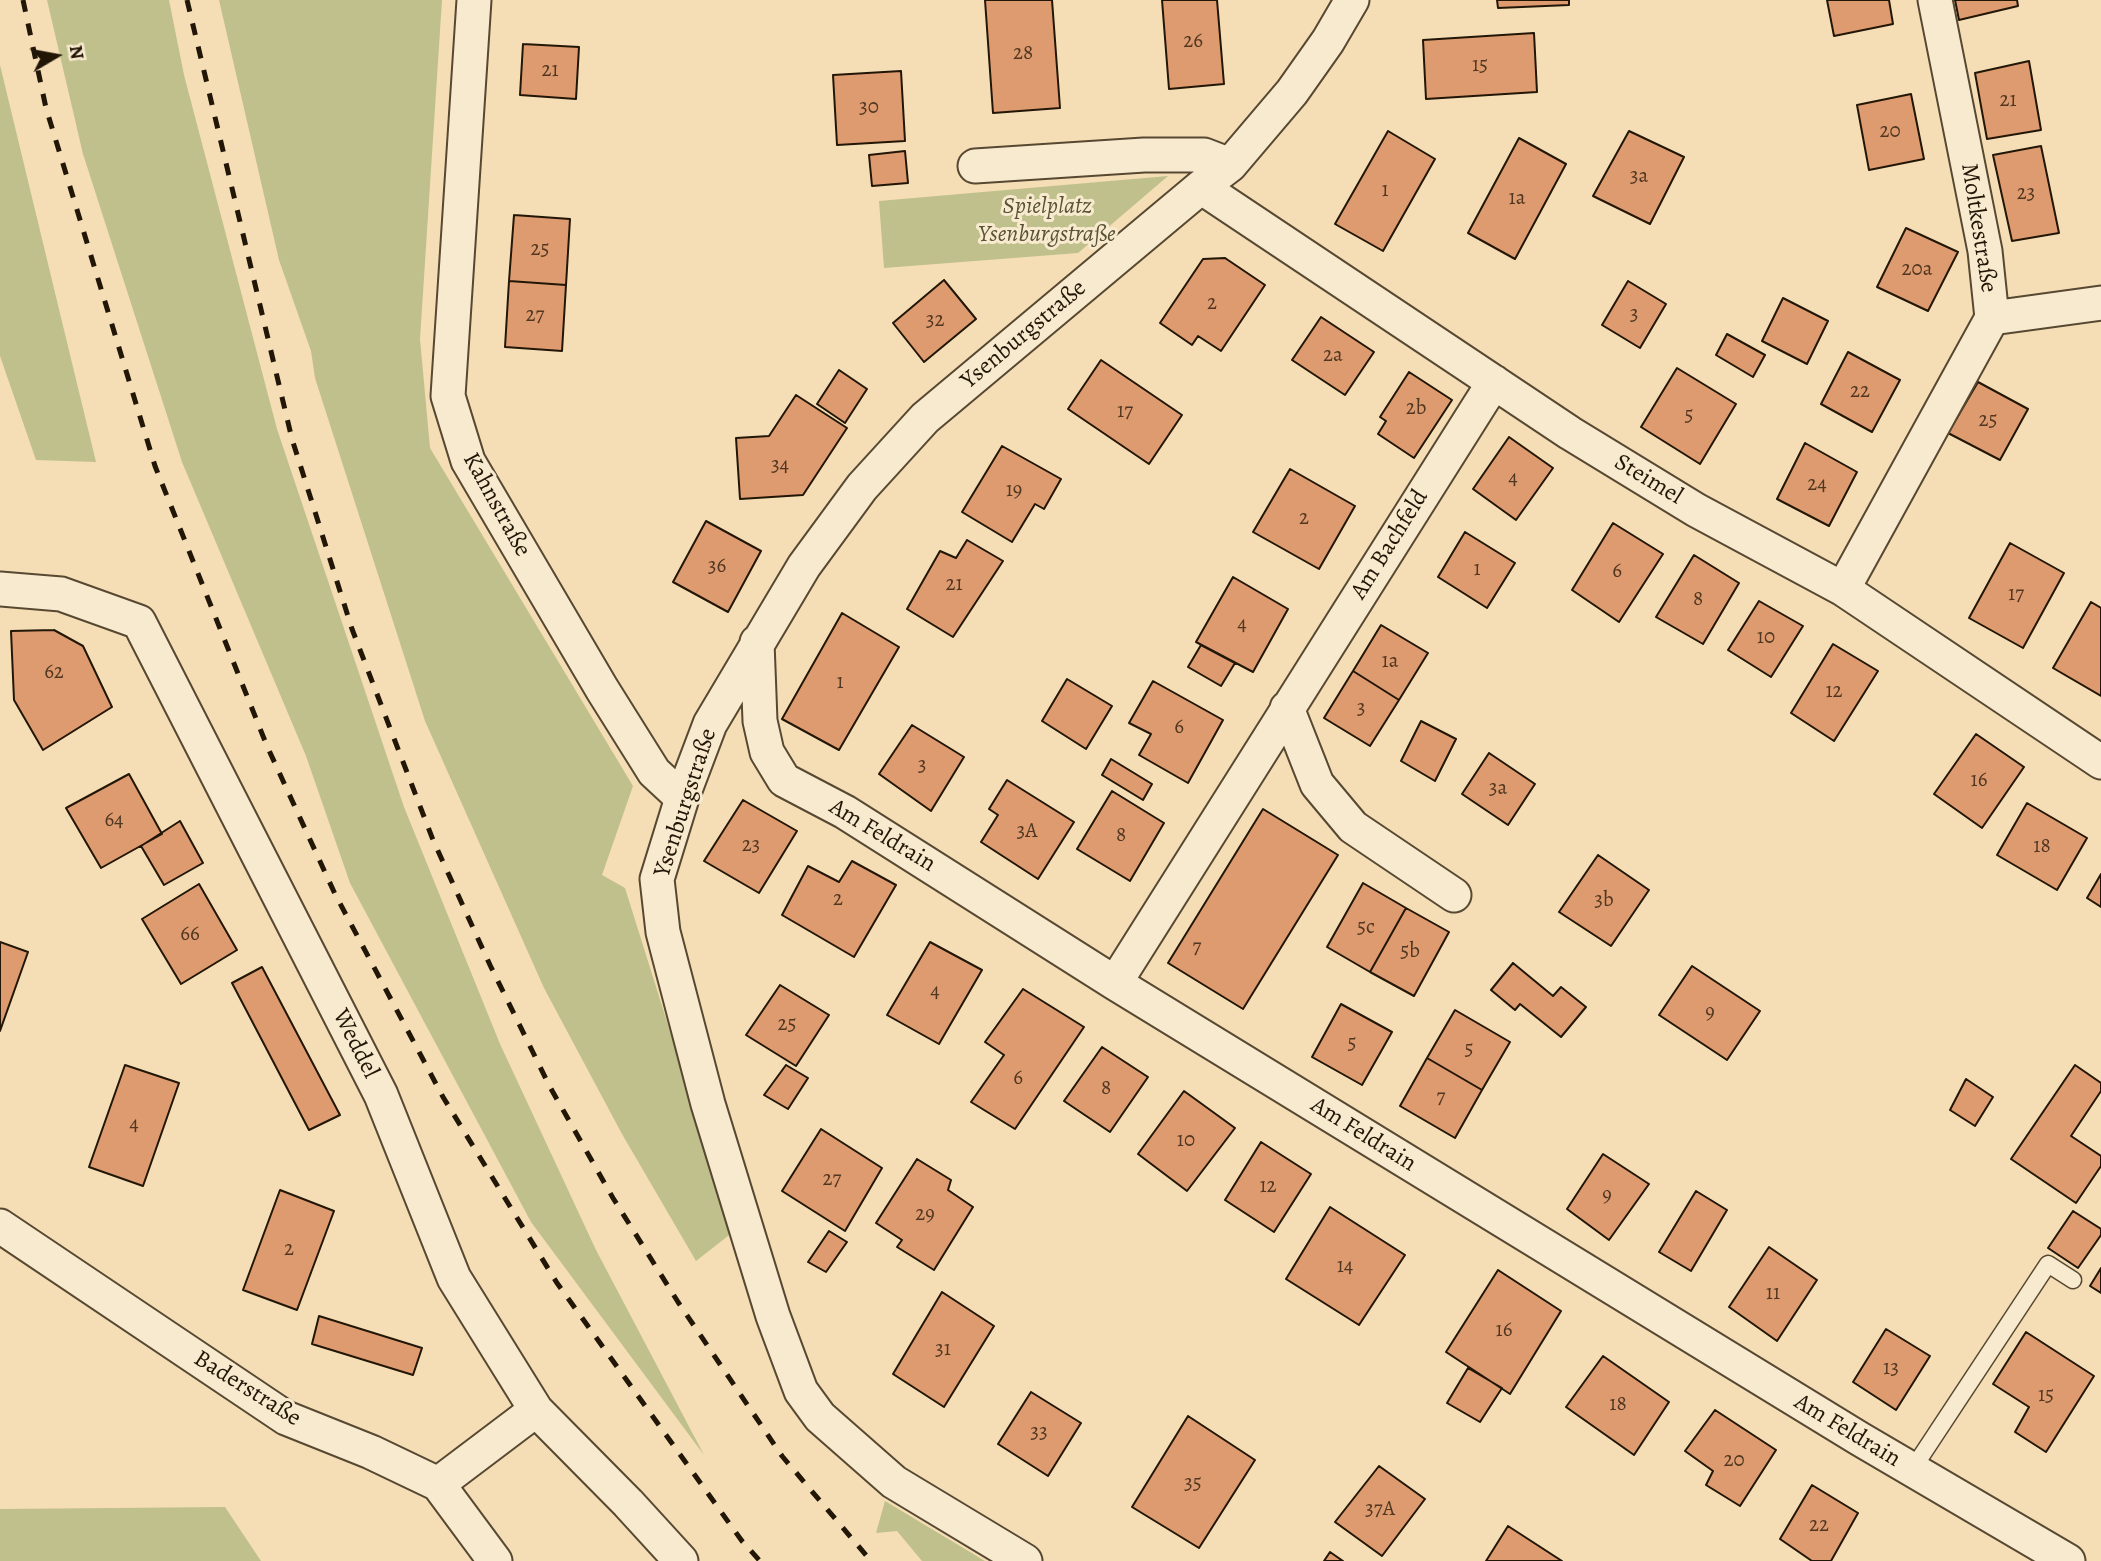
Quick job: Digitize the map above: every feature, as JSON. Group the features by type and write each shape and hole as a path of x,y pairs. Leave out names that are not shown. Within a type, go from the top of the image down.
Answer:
{"street":[{"name":"Kahnstraße","path":"474,0 448,396 468,461 654,772 682,798"},
{"name":"Ysenburgstraße","path":"1025,1561 894,1482 820,1417 801,1391 773,1315 708,1104 663,932 657,880 682,798 710,724 804,566 862,487 925,418 1230,165 1292,92 1328,41 1352,0"},
{"name":"Moltkestraße","path":"1843,589 1992,318 1985,251 1935,0"},
{"path":"975,166 1144,155 1204,155 1230,165"},
{"name":"Steimel","path":"1201,187 1570,433 1696,510 1843,589 2101,762"},
{"path":"1992,318 2101,303"},
{"name":"Am Bachfeld","path":"1115,983 1494,382"},
{"name":"Weddel","path":"0,589 61,594 139,622 381,1095 454,1279 536,1410 681,1561"},
{"name":"Am Feldrain","path":"757,642 760,721 768,752 784,780 845,812 1115,983 1912,1470 2068,1561"},
{"path":"1287,708 1317,784 1353,827 1454,895"},
{"name":"Baderstraße","path":"0,1226 286,1419 371,1452 439,1484"},
{"path":"495,1561 439,1484 536,1410"}],"lane":[{"path":"1912,1470 2049,1264 2073,1280"}],"green space":[{"path":"47,0 169,0 184,75 277,429 404,807 500,1044 596,1250 704,1455 531,1222 350,883 306,756 182,462 83,154"},
{"path":"219,0 442,0 420,339 430,448 633,786 602,875 625,888 733,1232 696,1261 622,1134 544,988 425,721 315,378 311,351 279,260"},
{"path":"0,65 96,462 36,460 0,356"},
{"name":"Spielplatz Ysenburgstraße","path":"1168,176 1078,253 884,268 879,201"},
{"path":"885,1501 985,1561 922,1561 897,1531 876,1533"},
{"path":"225,1507 261,1561 0,1561 0,1509"}],"building":[{"path":"985,0 1052,0 1060,108 993,113"},
{"path":"1162,0 1217,0 1224,84 1169,89"},
{"path":"1497,0 1569,0 1569,5 1498,8"},
{"path":"1827,0 1889,0 1893,24 1834,36"},
{"path":"1955,0 2017,0 2018,6 1959,20"},
{"path":"1534,33 1537,92 1426,99 1423,40"},
{"path":"523,44 579,47 576,99 520,95"},
{"path":"2029,61 2041,130 1987,139 1975,73"},
{"path":"901,71 905,141 837,145 833,75"},
{"path":"1911,94 1924,159 1869,170 1857,105"},
{"path":"1388,131 1435,159 1383,251 1335,224"},
{"path":"1629,131 1684,157 1650,224 1593,196"},
{"path":"1519,138 1566,164 1515,259 1468,233"},
{"path":"2041,146 2059,233 2012,241 1993,155"},
{"path":"905,151 908,183 872,186 869,155"},
{"path":"514,215 570,219 566,285 509,281"},
{"path":"1906,228 1958,252 1928,311 1877,287"},
{"path":"1225,258 1265,285 1221,351 1198,336 1192,345 1160,323 1203,259"},
{"path":"944,280 976,319 924,362 893,323"},
{"path":"509,281 566,285 562,351 505,347"},
{"path":"1628,281 1666,304 1640,348 1602,325"},
{"path":"1783,298 1828,321 1807,364 1762,341"},
{"path":"1321,317 1374,352 1345,395 1292,360"},
{"path":"1727,334 1765,355 1753,377 1716,355"},
{"path":"1848,352 1900,380 1872,432 1821,404"},
{"path":"1101,360 1182,415 1149,464 1068,409"},
{"path":"1677,368 1736,404 1700,464 1641,427"},
{"path":"839,370 867,389 845,423 817,404"},
{"path":"1409,372 1452,400 1414,458 1378,434 1386,421 1380,417"},
{"path":"1978,382 2028,409 2000,460 1948,433"},
{"path":"796,395 847,428 803,495 740,499 736,438 769,436"},
{"path":"1509,437 1553,468 1516,520 1473,489"},
{"path":"1805,443 1857,472 1829,526 1777,499"},
{"path":"1002,446 1061,479 1044,509 1035,504 1012,542 962,512"},
{"path":"1290,469 1355,506 1319,569 1253,532"},
{"path":"706,521 761,551 728,612 673,582"},
{"path":"1613,523 1663,554 1619,622 1572,590"},
{"path":"1465,532 1515,563 1487,608 1438,577"},
{"path":"967,540 1003,561 953,637 907,609 940,551 956,558"},
{"path":"2010,543 2064,573 2023,648 1969,618"},
{"path":"1694,555 1739,583 1703,644 1656,617"},
{"path":"1233,577 1288,609 1253,672 1196,642"},
{"path":"1759,601 1803,626 1771,677 1728,650"},
{"path":"2091,602 2101,608 2101,696 2053,668"},
{"path":"842,613 899,647 839,750 782,719"},
{"path":"1381,625 1428,653 1399,700 1353,671"},
{"path":"54,630 83,646 112,707 43,750 14,700 11,631"},
{"path":"1833,644 1878,671 1834,741 1791,713"},
{"path":"1201,645 1235,663 1221,686 1188,667"},
{"path":"1353,671 1399,700 1370,746 1324,718"},
{"path":"1067,679 1112,706 1086,749 1042,721"},
{"path":"1153,681 1223,720 1188,783 1139,755 1151,734 1129,723"},
{"path":"1421,721 1456,739 1435,781 1401,761"},
{"path":"912,725 964,757 931,811 879,774"},
{"path":"1976,734 2024,767 1982,828 1934,794"},
{"path":"1489,753 1535,784 1508,825 1462,794"},
{"path":"1111,759 1152,784 1143,800 1102,775"},
{"path":"129,774 162,834 101,868 66,808"},
{"path":"1007,780 1074,822 1038,879 981,842 998,815 989,809"},
{"path":"1112,791 1164,823 1130,881 1077,849"},
{"path":"743,800 797,831 759,893 704,861"},
{"path":"2027,803 2087,838 2057,890 1997,855"},
{"path":"1263,809 1338,855 1243,1009 1168,963"},
{"path":"180,821 203,863 164,885 141,846"},
{"path":"1598,855 1649,890 1611,946 1559,912"},
{"path":"852,861 896,885 854,957 782,915 808,866 839,882"},
{"path":"2101,874 2101,907 2087,898"},
{"path":"1363,883 1406,908 1370,972 1327,947"},
{"path":"199,884 237,950 181,984 142,919"},
{"path":"1406,908 1449,932 1414,996 1370,972"},
{"path":"0,942 28,952 0,1031"},
{"path":"930,942 982,970 939,1044 887,1015"},
{"path":"1513,963 1553,996 1561,987 1586,1007 1561,1037 1520,1004 1515,1010 1491,990"},
{"path":"1692,966 1760,1011 1727,1060 1659,1015"},
{"path":"262,967 340,1115 309,1130 232,983"},
{"path":"780,985 829,1015 796,1066 746,1035"},
{"path":"1023,989 1084,1027 1015,1129 971,1102 1004,1055 985,1042"},
{"path":"1341,1004 1392,1032 1362,1085 1312,1057"},
{"path":"1455,1010 1510,1042 1482,1090 1427,1058"},
{"path":"1102,1047 1148,1077 1110,1132 1064,1101"},
{"path":"1427,1058 1482,1090 1455,1138 1400,1106"},
{"path":"125,1065 179,1083 143,1186 89,1167"},
{"path":"786,1065 808,1078 788,1109 764,1095"},
{"path":"2075,1065 2101,1083 2101,1091 2071,1136 2101,1156 2101,1166 2076,1203 2011,1159"},
{"path":"1966,1079 1993,1097 1975,1126 1950,1110"},
{"path":"1184,1091 1235,1128 1187,1191 1138,1154"},
{"path":"821,1129 882,1168 845,1231 782,1191"},
{"path":"1261,1142 1311,1174 1274,1232 1225,1200"},
{"path":"1603,1154 1649,1184 1609,1240 1567,1209"},
{"path":"917,1159 951,1180 948,1190 973,1207 934,1270 897,1247 902,1240 876,1223"},
{"path":"280,1190 334,1211 297,1310 243,1290"},
{"path":"1696,1191 1727,1210 1691,1271 1659,1252"},
{"path":"1330,1207 1405,1255 1359,1325 1286,1279"},
{"path":"2073,1211 2101,1229 2101,1235 2078,1268 2048,1248"},
{"path":"829,1231 847,1242 826,1272 808,1262"},
{"path":"1769,1247 1817,1280 1777,1341 1729,1307"},
{"path":"2101,1268 2101,1293 2090,1286"},
{"path":"1498,1270 1561,1311 1510,1394 1446,1352"},
{"path":"942,1292 994,1326 944,1407 893,1374"},
{"path":"319,1316 422,1348 413,1375 312,1344"},
{"path":"1886,1329 1930,1356 1896,1410 1853,1382"},
{"path":"2026,1332 2094,1376 2046,1452 2015,1432 2029,1407 1993,1384"},
{"path":"1603,1356 1669,1402 1634,1455 1566,1407"},
{"path":"1468,1368 1502,1388 1480,1422 1447,1403"},
{"path":"1031,1392 1081,1423 1048,1476 998,1444"},
{"path":"1715,1410 1776,1450 1740,1506 1706,1485 1713,1471 1685,1451"},
{"path":"1188,1416 1255,1460 1199,1548 1132,1507"},
{"path":"1379,1466 1425,1499 1382,1556 1335,1522"},
{"path":"1812,1485 1858,1513 1831,1561 1812,1561 1780,1539"},
{"path":"1508,1526 1562,1561 1486,1561"},
{"path":"1330,1552 1343,1561 1324,1561"}],"railway":[{"path":"23,0 46,108 155,466 267,746 335,894 443,1097 557,1283 742,1541 760,1561"},
{"path":"187,0 292,439 352,629 433,840 550,1087 613,1198 678,1302 782,1456 871,1561"}]}
